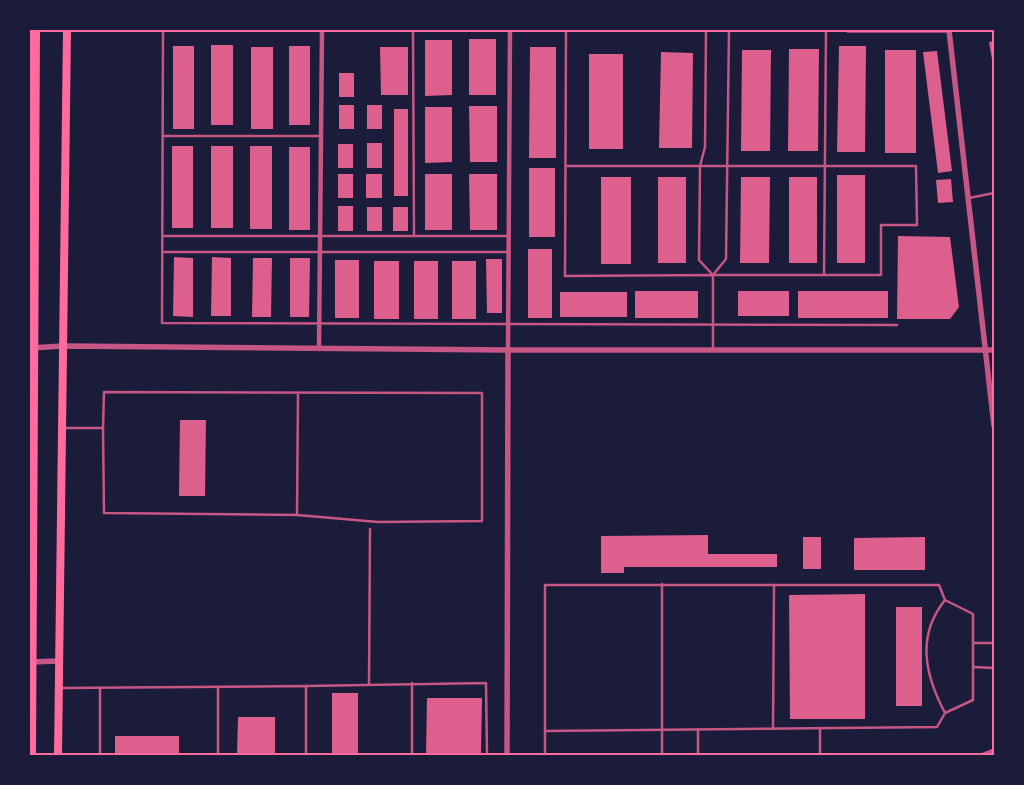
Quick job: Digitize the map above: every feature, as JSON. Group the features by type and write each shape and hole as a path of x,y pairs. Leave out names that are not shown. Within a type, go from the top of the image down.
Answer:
{"highway":[{"path":"32,755 32,348 36,30"},
{"path":"58,755 67,30"}],"street":[{"path":"319,349 322,30"},
{"path":"506,755 510,30"},
{"path":"848,30 949,30 994,426"},
{"path":"32,348 63,346 508,350 994,350"},
{"path":"31,662 60,662"},
{"path":"984,755 994,751"}],"lane":[{"path":"163,30 162,323 897,325"},
{"path":"413,30 414,236"},
{"path":"566,30 566,166 566,276 881,275 881,225 917,225 916,166 566,166"},
{"path":"706,30 705,147 700,166 700,260 713,276"},
{"path":"713,349 713,276 726,259 729,30"},
{"path":"824,275 826,30"},
{"path":"969,198 994,193 994,102"},
{"path":"163,136 321,136"},
{"path":"162,236 509,236"},
{"path":"162,252 509,252"},
{"path":"104,392 482,393 482,521 378,522 297,515 104,513 103,428 104,392"},
{"path":"297,515 298,393"},
{"path":"62,428 103,428"},
{"path":"369,684 370,529"},
{"path":"662,584 662,755"},
{"path":"544,755 545,585 939,585 945,600 973,614 973,700 945,713 937,727 545,731"},
{"path":"773,729 774,585"},
{"path":"945,600 936,611 930,628 926,662 936,695 945,713"},
{"path":"973,643 994,643"},
{"path":"973,667 994,668"},
{"path":"412,683 412,755"},
{"path":"59,688 486,683 487,755"},
{"path":"306,686 306,755"},
{"path":"218,687 218,755"},
{"path":"100,688 100,755"},
{"path":"820,728 820,755"},
{"path":"698,729 698,755"}],"building":[{"path":"469,39 496,39 496,95 469,95"},
{"path":"425,40 452,40 452,95 425,96"},
{"path":"994,41 994,65 993,65 989,42"},
{"path":"211,45 233,45 233,125 211,125"},
{"path":"173,46 194,46 194,129 173,129"},
{"path":"289,46 310,46 310,125 289,125"},
{"path":"839,46 866,46 865,152 837,152"},
{"path":"251,47 273,47 273,129 251,129"},
{"path":"380,47 408,47 408,95 381,95"},
{"path":"530,47 556,47 556,158 529,158"},
{"path":"789,49 819,49 818,151 788,151"},
{"path":"742,50 771,50 770,151 741,151"},
{"path":"885,50 916,50 916,153 885,153"},
{"path":"937,51 952,171 938,173 923,52"},
{"path":"661,52 693,53 692,148 659,148"},
{"path":"589,54 623,54 623,149 589,149"},
{"path":"339,73 354,73 354,97 339,97"},
{"path":"339,105 354,105 354,129 339,129"},
{"path":"367,105 382,105 382,129 367,129"},
{"path":"469,106 497,106 497,162 470,162"},
{"path":"425,107 452,107 452,162 425,163"},
{"path":"394,109 408,109 408,196 394,196"},
{"path":"367,143 382,143 382,168 367,168"},
{"path":"338,144 353,144 353,168 338,168"},
{"path":"172,146 193,146 193,228 172,228"},
{"path":"211,146 233,146 233,228 211,228"},
{"path":"250,146 272,146 272,229 250,229"},
{"path":"289,147 310,147 310,230 289,230"},
{"path":"529,168 555,168 555,237 529,237"},
{"path":"338,174 353,174 353,198 338,198"},
{"path":"366,174 382,174 382,198 366,198"},
{"path":"425,174 452,174 452,230 425,230"},
{"path":"469,174 497,174 497,230 470,230"},
{"path":"837,175 865,175 865,263 837,263"},
{"path":"601,177 631,177 631,264 601,264"},
{"path":"658,177 686,177 686,263 658,263"},
{"path":"741,177 770,177 769,263 740,263"},
{"path":"789,177 817,177 817,263 789,263"},
{"path":"951,179 953,202 938,203 936,180"},
{"path":"338,206 353,206 353,231 338,231"},
{"path":"367,207 382,207 382,231 367,231"},
{"path":"393,207 408,207 408,231 393,231"},
{"path":"898,236 950,237 959,307 950,319 897,319"},
{"path":"528,249 552,249 552,318 528,318"},
{"path":"174,257 193,258 193,317 173,316"},
{"path":"212,257 231,258 231,316 211,316"},
{"path":"253,258 272,258 271,317 252,317"},
{"path":"290,258 310,258 309,317 290,317"},
{"path":"486,259 502,259 502,313 487,313"},
{"path":"335,260 359,260 359,318 335,318"},
{"path":"374,261 399,261 399,319 374,319"},
{"path":"414,261 438,261 438,319 414,319"},
{"path":"452,261 476,261 476,319 452,319"},
{"path":"635,291 698,291 698,318 635,318"},
{"path":"738,291 789,291 789,316 738,316"},
{"path":"798,291 888,291 888,318 798,318"},
{"path":"560,292 627,292 627,317 560,317"},
{"path":"180,420 206,420 205,496 179,496"},
{"path":"708,535 708,554 777,554 777,567 624,567 624,573 601,573 601,536"},
{"path":"803,537 821,537 821,569 803,569"},
{"path":"925,537 925,570 854,570 854,538"},
{"path":"865,594 865,719 790,719 789,595"},
{"path":"896,607 922,607 922,706 896,706"},
{"path":"332,693 358,693 358,753 332,753"},
{"path":"427,698 482,698 481,755 426,755"},
{"path":"238,717 275,717 275,755 237,755"},
{"path":"115,736 179,736 179,755 115,755"}]}
